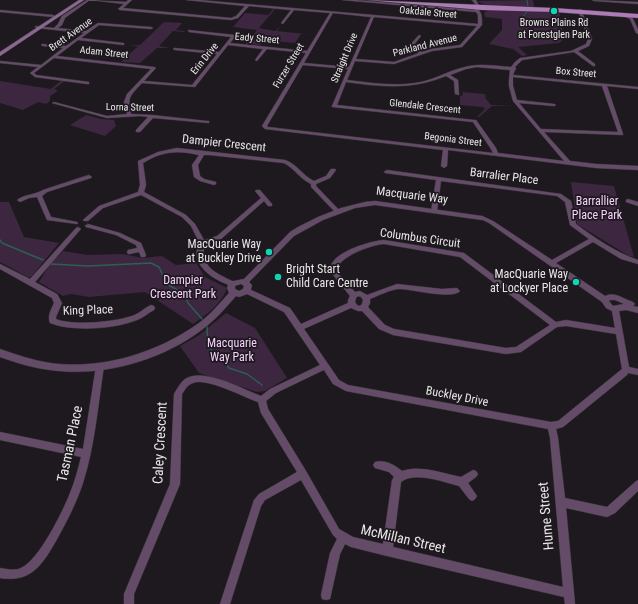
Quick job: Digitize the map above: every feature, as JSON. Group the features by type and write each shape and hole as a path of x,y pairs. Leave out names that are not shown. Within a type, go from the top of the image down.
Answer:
{"main road":[{"path":"0,54 78,0"},
{"path":"0,50 82,0"},
{"path":"369,0 491,8 580,11 635,16"},
{"path":"389,0 491,8"},
{"path":"580,11 635,16"}],"street":[{"path":"54,29 60,24 63,17 91,0 126,3"},
{"path":"120,9 130,0"},
{"name":"Oakdale Street","path":"188,0 480,25"},
{"path":"344,0 476,7 480,25"},
{"path":"594,0 638,4"},
{"path":"112,10 120,9 231,19 237,17 248,5"},
{"path":"283,23 293,9"},
{"path":"0,11 53,16"},
{"path":"569,163 515,101 510,82 518,60 525,57 575,51 585,48 590,43 580,11"},
{"name":"Furzer Street","path":"267,128 264,126 332,13"},
{"name":"Straight Drive","path":"334,106 373,16"},
{"path":"635,16 638,33"},
{"name":"Brett Avenue","path":"87,83 32,74 98,24 151,28"},
{"name":"Parkland Avenue","path":"354,60 394,62 436,49 462,46 480,25"},
{"path":"38,27 87,32"},
{"name":"Erin Drive","path":"140,82 193,86 234,36 189,32"},
{"path":"419,36 410,47 422,53"},
{"path":"77,40 123,44"},
{"name":"Eady Street","path":"227,44 308,52"},
{"path":"43,45 66,47"},
{"path":"257,60 266,48"},
{"path":"175,49 220,53"},
{"path":"575,51 594,65"},
{"name":"Adam Street","path":"53,57 156,67 126,98 129,115"},
{"path":"0,62 42,66"},
{"path":"302,64 351,68"},
{"path":"345,81 382,85 413,85 474,67 494,66 514,69"},
{"path":"447,75 456,80 457,94"},
{"name":"Box Street","path":"512,76 638,88"},
{"path":"541,130 621,134 604,85"},
{"path":"515,101 554,104"},
{"name":"Lorna Street","path":"54,103 100,116 152,116 207,122"},
{"name":"Glendale Crescent","path":"334,106 474,121 496,154"},
{"path":"138,131 152,116"},
{"name":"Begonia Street","path":"267,128 569,163 638,168"},
{"path":"444,166 446,149"},
{"name":"Dampier Crescent","path":"142,193 143,185 139,165 143,160 177,150 198,152 202,154 209,153 285,162 292,165 308,181 314,182 313,186 338,212"},
{"path":"202,154 195,165 197,177 214,183"},
{"path":"314,182 328,177 333,170"},
{"name":"Barralier Place","path":"387,173 559,195 568,201 573,225 623,257 638,262"},
{"path":"20,200 28,196 39,194 89,177"},
{"path":"434,211 439,179"},
{"path":"258,191 270,205"},
{"path":"0,353 29,364 48,367 100,366 141,356 179,340 214,316 233,288 240,281 245,282 248,285 247,290 241,294 233,288 205,269 202,264 200,248 202,242 194,225 184,216 142,193 101,207 87,223 76,226 49,219 39,194"},
{"path":"202,242 219,238 264,198"},
{"path":"628,201 638,204"},
{"name":"Macquarie Way","path":"245,282 292,234 310,223 358,205 375,203 482,218 491,222 554,262 607,299"},
{"path":"87,223 118,234 139,244 142,252 130,252"},
{"path":"0,266 31,282 76,226"},
{"path":"554,262 593,239"},
{"name":"Columbus Circuit","path":"354,296 333,271 334,265 343,256 374,243 384,242 462,255 555,325"},
{"name":"King Place","path":"31,282 55,296 58,303 52,317 52,321 60,324 101,325 132,319 151,308"},
{"path":"351,305 350,301 354,296 359,295 366,298 396,286 442,292 457,291"},
{"name":"Buckley Drive","path":"247,290 282,306 287,310 336,382 346,388 551,426"},
{"path":"363,307 367,302 366,298"},
{"path":"638,305 624,305 615,309 608,306 607,299 617,298 624,305 638,310"},
{"path":"299,328 351,305 355,307 363,307 382,327 393,332 506,351 518,350 555,325 566,323 619,332"},
{"path":"551,426 560,424 624,373 626,369 615,309"},
{"name":"Tasman Place","path":"0,573 12,576 25,572 38,561 72,501 86,454 100,366"},
{"path":"262,400 273,390 325,366"},
{"path":"626,369 638,372"},
{"name":"Caley Crescent","path":"129,604 129,594 175,484 178,394 181,387 192,379 206,378 262,400"},
{"name":"McMillan Street","path":"262,400 264,410 336,532 342,538 351,542 387,551 568,593"},
{"name":"Hume Street","path":"551,426 554,438 570,604"},
{"path":"0,436 86,454"},
{"path":"378,465 391,468 400,476"},
{"path":"387,551 397,480 400,476 405,473 415,472 462,482 472,496"},
{"path":"225,604 257,503 262,497 303,474"},
{"path":"462,482 472,474"},
{"path":"560,502 607,512 612,510 638,485"},
{"path":"326,595 335,553 342,538"}],"green space":[{"path":"533,0 534,7 485,5 477,1"},
{"path":"274,8 276,8 259,28 275,31 281,26 277,31 314,35 301,34 295,43 264,40 260,45 246,44 257,30 233,27 245,13 268,15"},
{"path":"488,10 559,11 564,39 559,43 518,47 527,55 522,56 513,49 489,44 502,30 502,19 485,17 484,13"},
{"path":"164,22 182,23 176,30 185,31 173,31 159,46 169,48 157,48 140,63 121,62 138,46 128,45 140,45"},
{"path":"62,80 65,81 54,89 58,91 50,96 50,101 46,104 38,102 23,110 0,103 0,81 51,89"},
{"path":"462,92 485,94 486,99 491,105 513,105 492,106 477,117 485,109 483,107 460,105 460,97 463,94"},
{"path":"86,115 101,119 114,120 116,126 105,136 70,125"},
{"name":"Barrallier Place Park","path":"571,182 614,186 634,257 629,256 577,224"},
{"path":"0,202 9,202 24,237 59,243 31,277 28,277 0,262"},
{"name":"Dampier Crescent Park","path":"63,251 88,255 123,254 143,258 162,256 176,265 196,263 205,277 227,288 225,294 217,304 193,324 145,292 89,297 71,294 63,296 39,282 49,266"},
{"name":"Macquarie Way Park","path":"226,313 255,328 287,378 265,391 257,392 199,373 180,346 198,336"}],"waterway":[{"path":"527,0 528,6"},
{"path":"522,17 528,11"},
{"path":"0,240 2,243 43,260"},
{"path":"51,264 88,266 151,263 159,267 167,284 184,294 188,303 202,319"},
{"path":"207,327 208,344 214,355 225,362 229,368 247,374 262,385"}],"place":[{"name":"Browns Plains Rd at Forestglen Park","path":"554,11"},
{"name":"MacQuarie Way at Buckley Drive","path":"269,252"},
{"name":"Bright Start Child Care Centre","path":"278,277"},
{"name":"MacQuarie Way at Lockyer Place","path":"576,282"}]}
